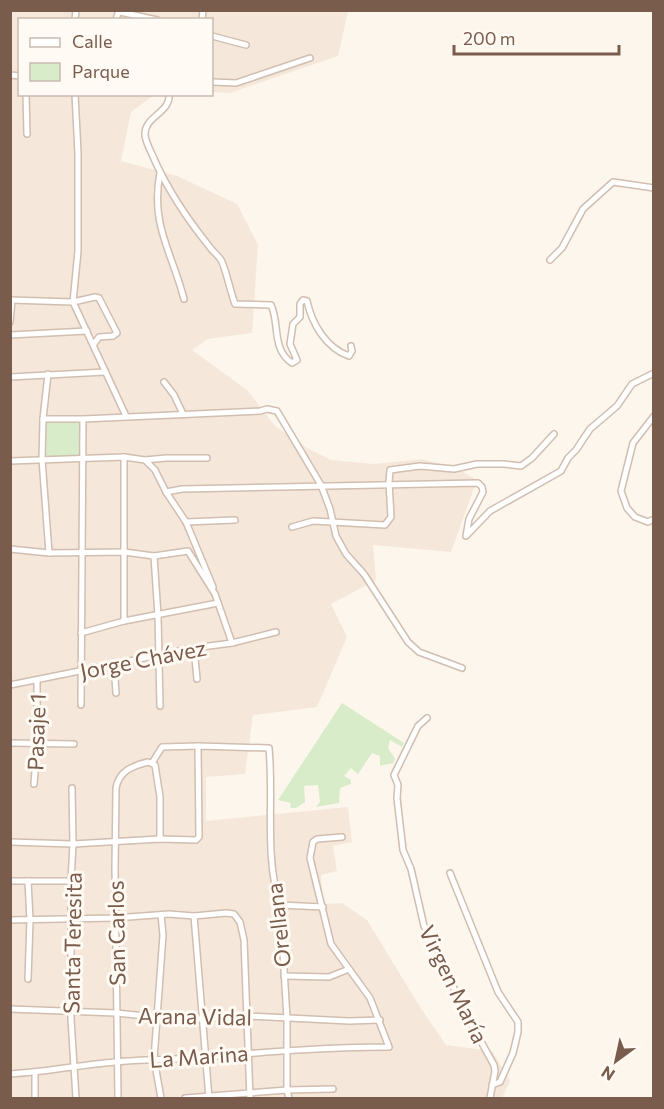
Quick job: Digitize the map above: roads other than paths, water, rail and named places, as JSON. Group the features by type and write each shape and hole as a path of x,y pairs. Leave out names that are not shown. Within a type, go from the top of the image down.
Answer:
{"street":[{"path":"117,18 120,12 150,14"},
{"path":"213,36 246,45"},
{"path":"213,82 236,83 310,58"},
{"path":"26,96 27,134"},
{"path":"75,96 78,153 78,251 73,302 126,416"},
{"path":"169,96 170,101 167,106 151,120 145,134 160,173 178,203 222,261 235,304 271,305 277,339 287,359 292,363 297,360 290,344 293,324 300,316 300,304 303,300 307,301 315,327 324,338 341,353 349,356 352,351 351,346"},
{"path":"160,173 156,211 167,253 177,272 184,299"},
{"path":"550,260 562,248 583,209 613,182 654,188"},
{"path":"10,322 11,300 73,302 99,298 117,333 113,336 96,338 94,345"},
{"path":"10,334 87,331"},
{"path":"10,376 105,372"},
{"path":"166,492 182,489 472,483 480,485 483,492 469,519 466,536 489,511 561,471 590,429 617,406 632,384 654,373"},
{"path":"48,374 43,418 42,459 50,553"},
{"path":"164,382 174,395 183,414"},
{"path":"43,418 84,419 267,409 277,411 321,485 330,509 336,536 346,554 364,574 408,642 419,652 462,668"},
{"path":"654,416 633,443 621,490 627,508 635,518 648,522 654,519"},
{"path":"81,705 84,419"},
{"path":"292,527 313,521 385,525 391,517 390,470 420,466 454,469 477,464 521,466 532,458 554,434"},
{"path":"10,461 124,457 145,460 207,458"},
{"path":"124,457 124,621"},
{"path":"145,460 155,470 166,492 186,522 232,643"},
{"path":"186,522 235,520"},
{"path":"10,549 50,553 124,552 154,556 188,551 215,594"},
{"path":"154,556 160,706"},
{"path":"81,633 124,621 218,603"},
{"name":"Jorge Chávez","path":"10,685 194,648 232,643 276,632"},
{"path":"194,648 197,679"},
{"path":"114,664 116,693"},
{"name":"Pasaje 1","path":"34,784 37,745 37,680"},
{"name":"Virgen María","path":"427,718 418,726 394,775 398,785 403,850 411,869 424,926 443,959 459,1002 494,1065 490,1098"},
{"path":"10,743 74,744"},
{"path":"10,842 73,844 116,840 196,840 199,837 198,746"},
{"name":"Orellana","path":"198,746 267,747 269,750 273,865 275,888 280,905 289,1098"},
{"name":"San Carlos","path":"118,1098 115,918 117,782 131,766 152,762 162,747 198,746"},
{"path":"152,762 155,765 160,797 160,839"},
{"name":"Santa Teresita","path":"72,788 71,1012 76,1098"},
{"path":"342,837 317,839 313,842 310,858 331,944 370,998 380,1020"},
{"path":"450,873 498,992 518,1022 513,1053 500,1082 492,1085"},
{"path":"10,881 71,881"},
{"path":"28,881 30,920 28,979"},
{"path":"280,905 322,907"},
{"path":"10,920 234,914 240,922 244,940 250,1096"},
{"path":"161,915 163,935 154,1059 161,1098"},
{"path":"194,916 209,1098"},
{"path":"284,976 329,977 349,969"},
{"name":"Arana Vidal","path":"10,1009 201,1019 247,1016 349,1021 380,1020"},
{"name":"La Marina","path":"10,1074 154,1059 205,1058 287,1050 389,1047 380,1020"},
{"path":"34,1073 35,1098"},
{"path":"185,1098 250,1096 287,1090 333,1089"}]}
